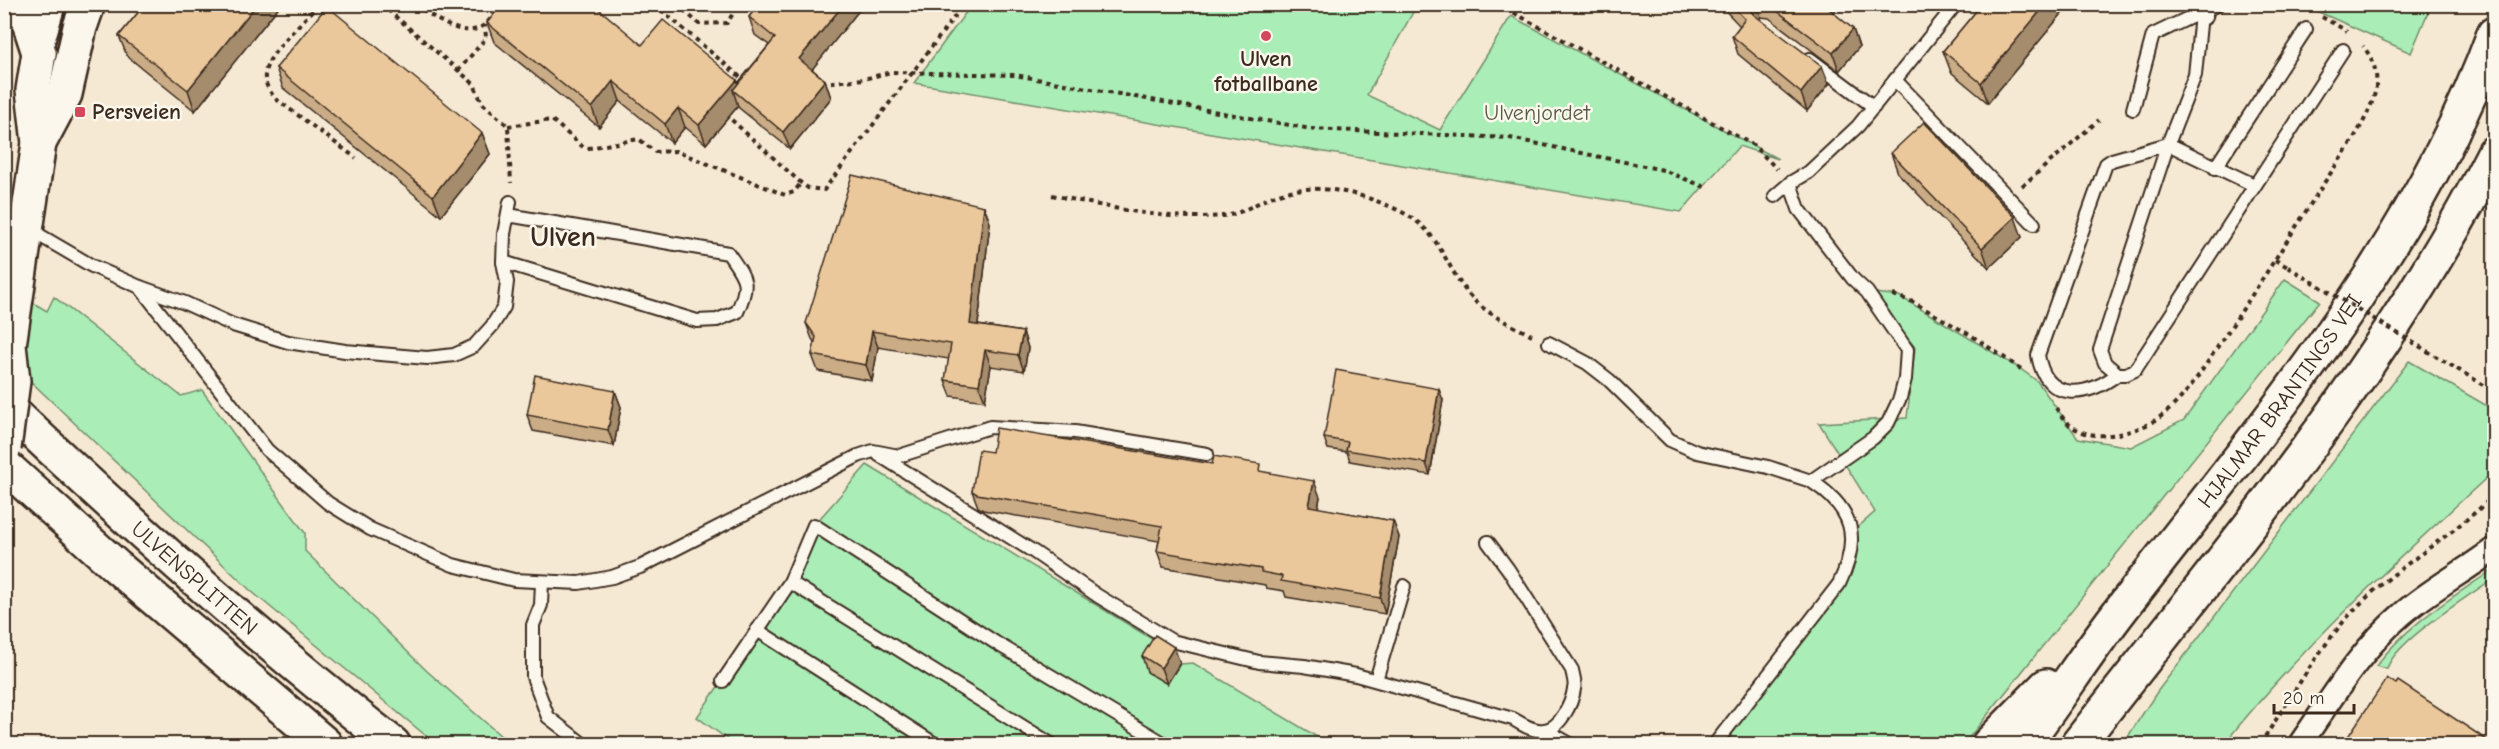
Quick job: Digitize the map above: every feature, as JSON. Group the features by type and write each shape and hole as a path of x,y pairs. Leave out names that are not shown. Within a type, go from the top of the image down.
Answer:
{"main road":[{"path":"4,448 13,381 7,348 39,143 33,90 39,53 23,4"},
{"path":"39,143 65,94 80,27 88,4"},
{"name":"HJALMAR BRANTINGS VEI","path":"2024,744 2118,612 2275,411 2371,274 2427,185 2460,116 2494,34"},
{"path":"2078,744 2344,400 2411,301 2464,214 2494,153"},
{"name":"ULVENSPLITTEN","path":"4,404 156,545 266,641 393,744"},
{"name":"ULVENSPLITTEN","path":"4,465 117,567 326,744"},
{"path":"1989,744 2118,612"}],"street":[{"path":"39,53 54,4"},
{"path":"2300,744 2349,673 2384,631 2401,614 2494,549"}],"lane":[{"path":"1775,196 1790,183 1809,172 1858,126 1956,4"},
{"path":"2133,109 2153,35 2205,8"},
{"path":"2118,374 2105,363 2100,350 2168,144 2195,75 2205,8"},
{"path":"2215,168 2306,29"},
{"path":"2254,185 2168,144 2112,160 2106,164 2038,355 2042,370 2050,382 2059,389 2074,393 2095,389 2118,374 2126,374 2135,370 2343,50"},
{"path":"1801,52 1874,107"},
{"path":"1895,80 2034,224"},
{"path":"1790,183 1799,209 1853,279 1867,292 1907,350 1905,379 1900,398 1888,423 1873,438 1811,481"},
{"path":"26,228 92,266 140,288 185,303 233,324 288,342 345,351 427,358 454,356 474,346 492,326 504,307 507,282 503,262 504,234 510,202"},
{"path":"503,262 697,321 717,320 737,312 746,293 742,274 728,253 508,215"},
{"path":"140,288 267,450 328,503 370,529 453,565 514,580 579,583 612,577 640,567 858,456 873,451 899,456 990,427 1075,432 1207,454"},
{"path":"1549,343 1587,363 1609,380 1670,440 1697,452 1768,466 1811,481 1829,492 1847,518 1852,543 1847,567 1839,584 1715,744"},
{"path":"873,451 1172,641 1259,662 1304,666 1376,680 1513,719 1534,730 1546,730 1558,723 1569,705 1575,687 1572,670 1508,569 1488,542"},
{"path":"723,681 790,582 814,525 996,643 1165,744"},
{"path":"542,582 540,605 533,625 533,676 548,717 583,744"},
{"path":"790,582 1051,744"},
{"path":"1376,680 1404,586"},
{"path":"757,630 935,744"},
{"path":"1544,744 1546,730"},
{"path":"1546,730 1570,744"}],"path":[{"path":"319,4 268,64 265,73 266,82 269,92 276,99 356,158"},
{"path":"381,4 474,84 483,103 508,126 510,202"},
{"path":"416,4 441,23 460,31 473,30 485,24 494,15 498,4"},
{"path":"654,4 747,83 741,90"},
{"path":"677,4 699,24 727,23 739,4"},
{"path":"729,105 723,112 801,183 808,188 824,190 964,4"},
{"path":"1497,4 1753,145 1790,183"},
{"path":"2294,4 2325,18 2352,35"},
{"path":"458,71 486,38 485,24"},
{"path":"2055,407 2067,424 2078,431 2095,436 2142,426 2160,418 2191,385 2339,161 2369,108 2375,91 2376,72 2372,56 2359,41"},
{"path":"821,83 864,79 891,72 1015,75 1311,129 1391,135 1510,138 1663,170 1705,187"},
{"path":"508,126 552,120 584,147 589,148 639,140 655,152 676,151 785,195 794,192 801,183"},
{"path":"2008,197 2099,120"},
{"path":"1052,195 1137,214 1185,217 1225,216 1254,207 1277,194 1312,188 1349,193 1377,201 1406,213 1428,232 1460,284 1476,302 1493,315 1549,343"},
{"path":"2275,260 2494,391"},
{"path":"1867,292 1899,296 1913,302 1972,336 2028,375"}],"green space":[{"name":"Ulvenjordet","path":"972,4 1417,5 1367,95 1440,130 1511,16 1778,159 1739,146 1681,212 914,83"},
{"path":"2303,5 2431,5 2411,53"},
{"path":"2285,279 2320,301 1964,744 1708,744 1841,589 1857,528 1875,512 1819,423 1907,418 1915,347 1867,292 1899,296 2019,368 2037,381 2078,438 2131,447 2184,420"},
{"path":"4,286 47,311 54,297 181,396 202,390 305,533 305,551 427,671 510,744 436,744 251,591 5,357"},
{"path":"2409,361 2489,407 2494,471 2388,569 2320,636 2224,744 2123,744 2157,692"},
{"path":"867,465 1152,639 1167,684 1180,664 1193,663 1329,744 734,744 697,717 790,582 814,525"},
{"path":"2494,569 2494,578 2417,633 2393,658 2387,669 2376,666 2416,624"}],"building":[{"path":"145,4 257,4 188,90 119,36"},
{"path":"502,4 593,4 642,45 663,20 737,80 699,125 678,108 665,124 613,81 592,108 487,23"},
{"path":"759,4 844,4 799,59 825,80 783,132 733,90 775,38 749,17"},
{"path":"1730,4 1750,4 1753,14 1822,66 1801,93 1732,36 1745,19"},
{"path":"1768,4 1823,4 1853,29 1833,53"},
{"path":"1982,4 2046,4 1981,83 1943,51"},
{"path":"327,6 482,133 433,196 276,68"},
{"path":"1924,122 2015,217 1982,248 1891,153"},
{"path":"852,175 984,206 970,324 1023,332 1018,355 985,350 979,385 945,380 951,344 872,331 866,365 812,355 816,337 806,323"},
{"path":"1336,370 1439,389 1426,463 1346,450 1348,442 1324,438"},
{"path":"535,375 615,391 608,430 527,415"},
{"path":"996,428 1212,464 1214,456 1260,464 1259,471 1314,481 1309,506 1393,521 1380,598 1281,581 1282,576 1261,572 1261,569 1157,551 1162,526 977,494 972,491 979,450 992,452"},
{"path":"1155,635 1174,647 1161,668 1142,656"},
{"path":"2387,678 2396,684 2398,681 2493,744 2343,744"}],"place":[{"name":"Ulven fotballbane","path":"1266,36"},
{"name":"Persveien","path":"80,112"}],"district":[{"name":"Ulven","path":"563,237"}]}
